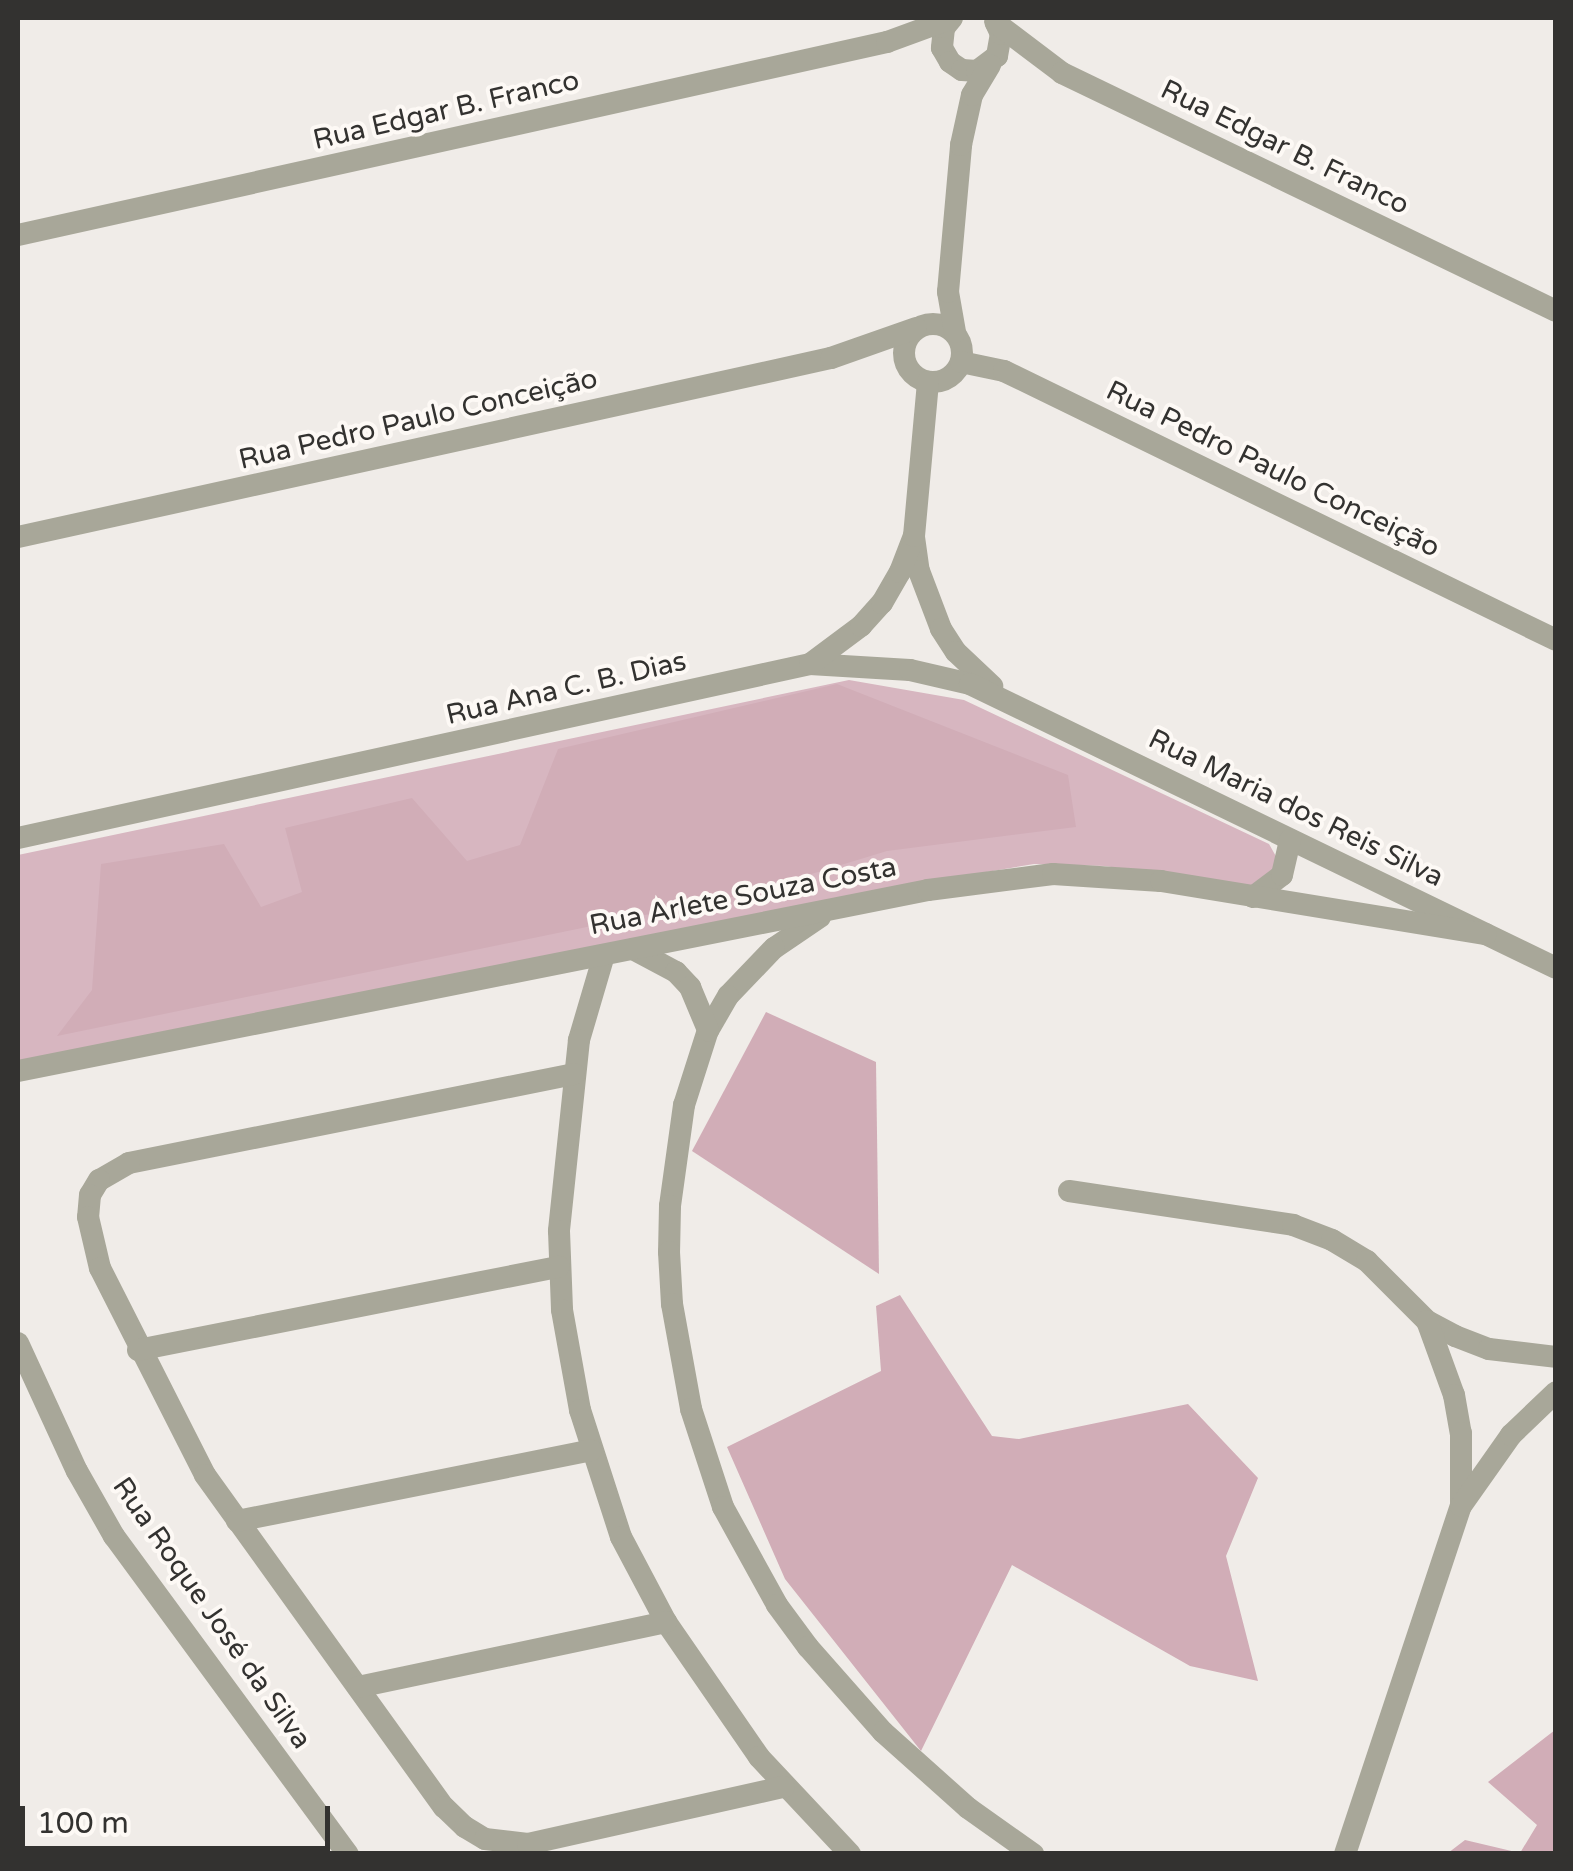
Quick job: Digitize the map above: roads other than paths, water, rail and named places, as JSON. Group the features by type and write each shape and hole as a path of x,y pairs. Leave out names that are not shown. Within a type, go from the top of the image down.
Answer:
{"street":[{"name":"Rua Edgar B. Franco","path":"18,235 887,42 951,18"},
{"path":"951,18 942,38 961,94 962,145"},
{"name":"Rua Edgar B. Franco","path":"993,20 1062,73 1556,312"},
{"path":"952,237 937,290 904,348 919,376 949,378 962,362 948,292 952,237 962,145 972,96 1002,46 993,20"},
{"name":"Rua Edgar B. Franco","path":"887,42 913,45 977,70 990,65"},
{"path":"918,327 938,323 955,332"},
{"name":"Rua Pedro Paulo Conceição","path":"18,538 831,358 918,327"},
{"name":"Rua Pedro Paulo Conceição","path":"831,358 874,358 919,376"},
{"name":"Rua Pedro Paulo Conceição","path":"962,362 1004,371 1556,640"},
{"name":"Rua Ana C. B. Dias","path":"18,838 810,664 838,646 882,604 914,536 919,376"},
{"name":"Rua Maria dos Reis Silva","path":"914,536 919,571 941,629 976,672 1010,701"},
{"name":"Rua Maria dos Reis Silva","path":"810,664 870,666 945,676 1010,701 1556,968"},
{"path":"1253,896 1282,875 1290,840"},
{"name":"Rua Arlete Souza Costa","path":"18,1071 928,890 1053,874 1125,877 1486,934"},
{"path":"836,908 800,929 751,969 708,1030 678,1137 669,1252 680,1360 723,1507 777,1605 844,1690 929,1774 1013,1846 1033,1854"},
{"path":"633,949 676,972 690,986 708,1030"},
{"path":"604,955 574,1074 559,1267 568,1350 591,1450 622,1536 666,1622 784,1787 850,1854"},
{"path":"574,1074 113,1170 98,1180 90,1195 90,1228 100,1268 138,1350 205,1475 444,1807 485,1839 528,1844 784,1787"},
{"path":"1070,1191 1294,1225 1332,1240 1367,1261 1426,1321 1488,1348 1556,1357"},
{"path":"138,1350 559,1267"},
{"path":"1426,1321 1454,1395 1461,1433 1461,1506"},
{"name":"Rua Roque José da Silva","path":"18,1343 76,1471 114,1536 348,1854"},
{"path":"1345,1854 1461,1506 1511,1435 1556,1392"},
{"path":"237,1521 591,1450"},
{"path":"358,1687 666,1622"}]}
